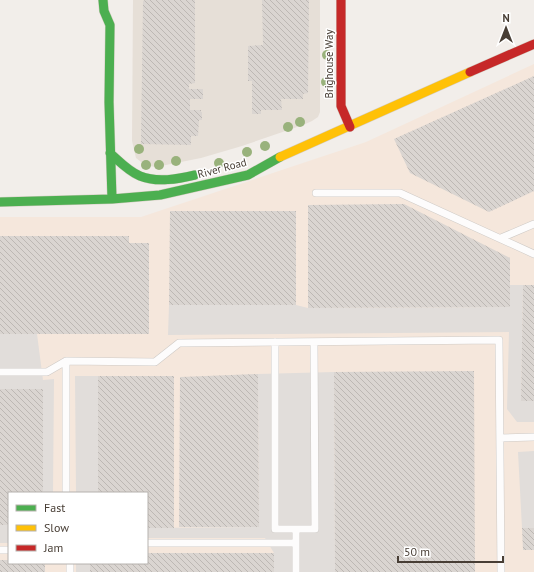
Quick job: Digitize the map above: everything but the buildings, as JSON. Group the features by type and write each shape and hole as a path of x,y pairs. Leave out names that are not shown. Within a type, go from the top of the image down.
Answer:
{"street":[{"path":"103,0 104,11 110,25 109,102 112,199"},
{"name":"Brighouse Way","path":"341,0 341,106 350,127"},
{"path":"110,25 117,13"},
{"name":"River Road","path":"0,202 112,199 160,195 248,175 281,157 534,44"},
{"path":"110,153 126,167 140,176 157,180 205,173"},
{"path":"251,163 281,157"}],"lane":[{"path":"316,193 400,193 534,254"},
{"path":"501,238 534,224"},
{"path":"0,372 47,372 66,361 155,362 179,343 499,340 502,572"},
{"path":"275,342 275,529 315,529 314,342"},
{"path":"66,361 66,492"},
{"path":"500,438 534,437"},
{"path":"296,529 296,572"},
{"path":"148,543 296,543"}],"shaded area":[{"path":"133,0 320,0 320,112 318,117 303,125 242,146 201,158 155,167 145,165 136,158 132,141"},
{"path":"534,64 534,572 0,572 0,217 141,217 366,142"},
{"path":"510,285 523,285 521,401 534,401 534,422 517,422 507,409 509,332 168,335 169,305 296,305 308,308 510,307"},
{"path":"0,334 37,334 43,380 54,379 53,492 43,492 43,389 0,389"},
{"path":"334,372 335,572 274,572 274,553 265,538 148,538 148,528 259,527 258,374"},
{"path":"75,376 98,376 98,492 76,492"},
{"path":"534,451 534,528 522,528 518,452"},
{"path":"0,525 8,525 8,543 0,543"},
{"path":"76,564 90,564 90,572 76,572"}],"traffic: fast":[{"path":"103,0 104,11 110,25 109,102 112,199"},
{"path":"110,153 124,166 140,176 147,178 168,180 195,175"},
{"path":"0,202 112,199 160,195 248,175 280,157"}],"traffic: slow":[{"path":"280,157 470,72"}],"traffic: jam":[{"path":"341,0 341,106 350,127"},
{"path":"470,72 534,44"}]}
